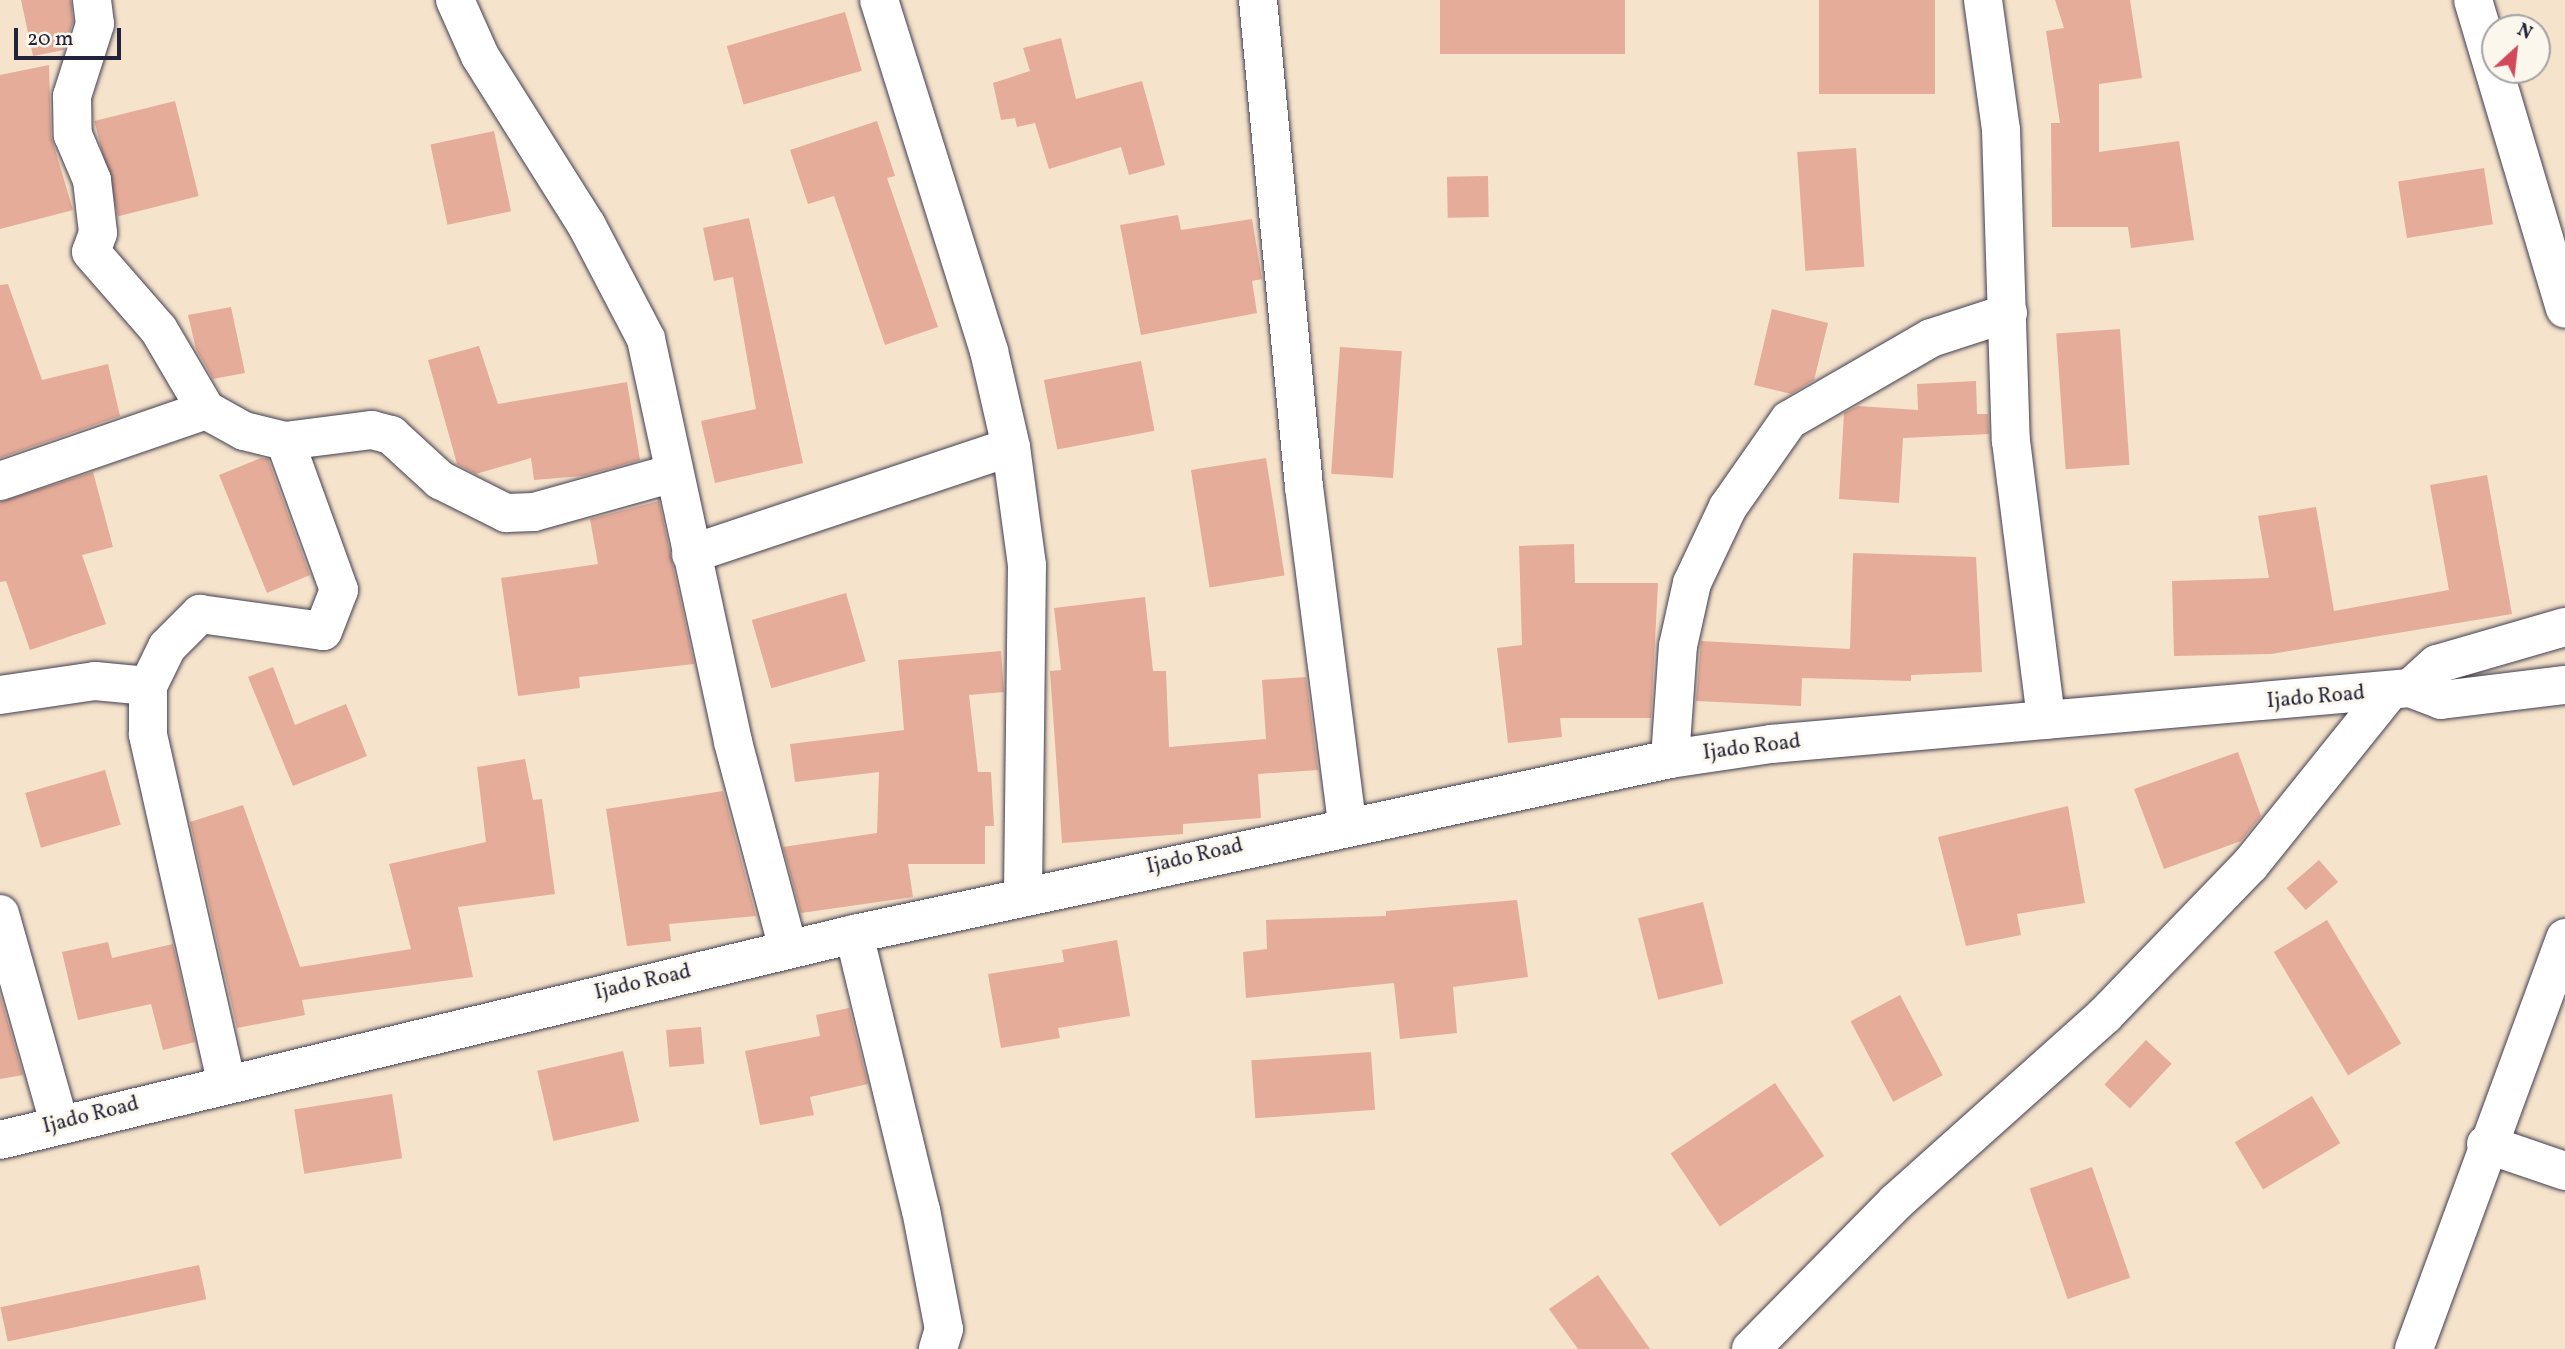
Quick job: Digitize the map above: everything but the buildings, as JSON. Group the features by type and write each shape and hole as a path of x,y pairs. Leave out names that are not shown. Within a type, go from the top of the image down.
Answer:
{"street":[{"path":"92,0 95,24 72,96 73,135 92,180 98,233 91,253 151,320 206,410 244,431 285,441 372,430 391,435 440,480 506,513 534,512 674,473"},
{"path":"455,0 480,56 587,226 646,338 691,554 788,949"},
{"path":"879,0 989,351 1012,447 1027,565 1023,896"},
{"path":"1258,0 1304,487 1347,823"},
{"path":"1983,0 2001,130 2011,441 2046,720"},
{"path":"2473,0 2565,309"},
{"path":"1670,759 1678,646 1692,583 1728,506 1788,420 1931,338 2008,313"},
{"path":"0,481 206,410"},
{"path":"226,1081 148,734 148,686 167,647 200,614 323,631 340,590 285,441"},
{"path":"691,554 1012,447"},
{"path":"1751,1349 1896,1202 2105,1015 2250,866 2399,690 2437,664 2565,627"},
{"path":"0,695 70,682 148,686"},
{"name":"Ijado Road","path":"0,1140 226,1081 788,949 1347,823 1670,759 2046,720 2399,690 2441,700 2565,685"},
{"path":"0,914 59,1123"},
{"path":"854,934 923,1222 944,1329 939,1349"},
{"path":"2414,1349 2486,1144 2565,938"},
{"path":"2486,1144 2565,1171"}]}
